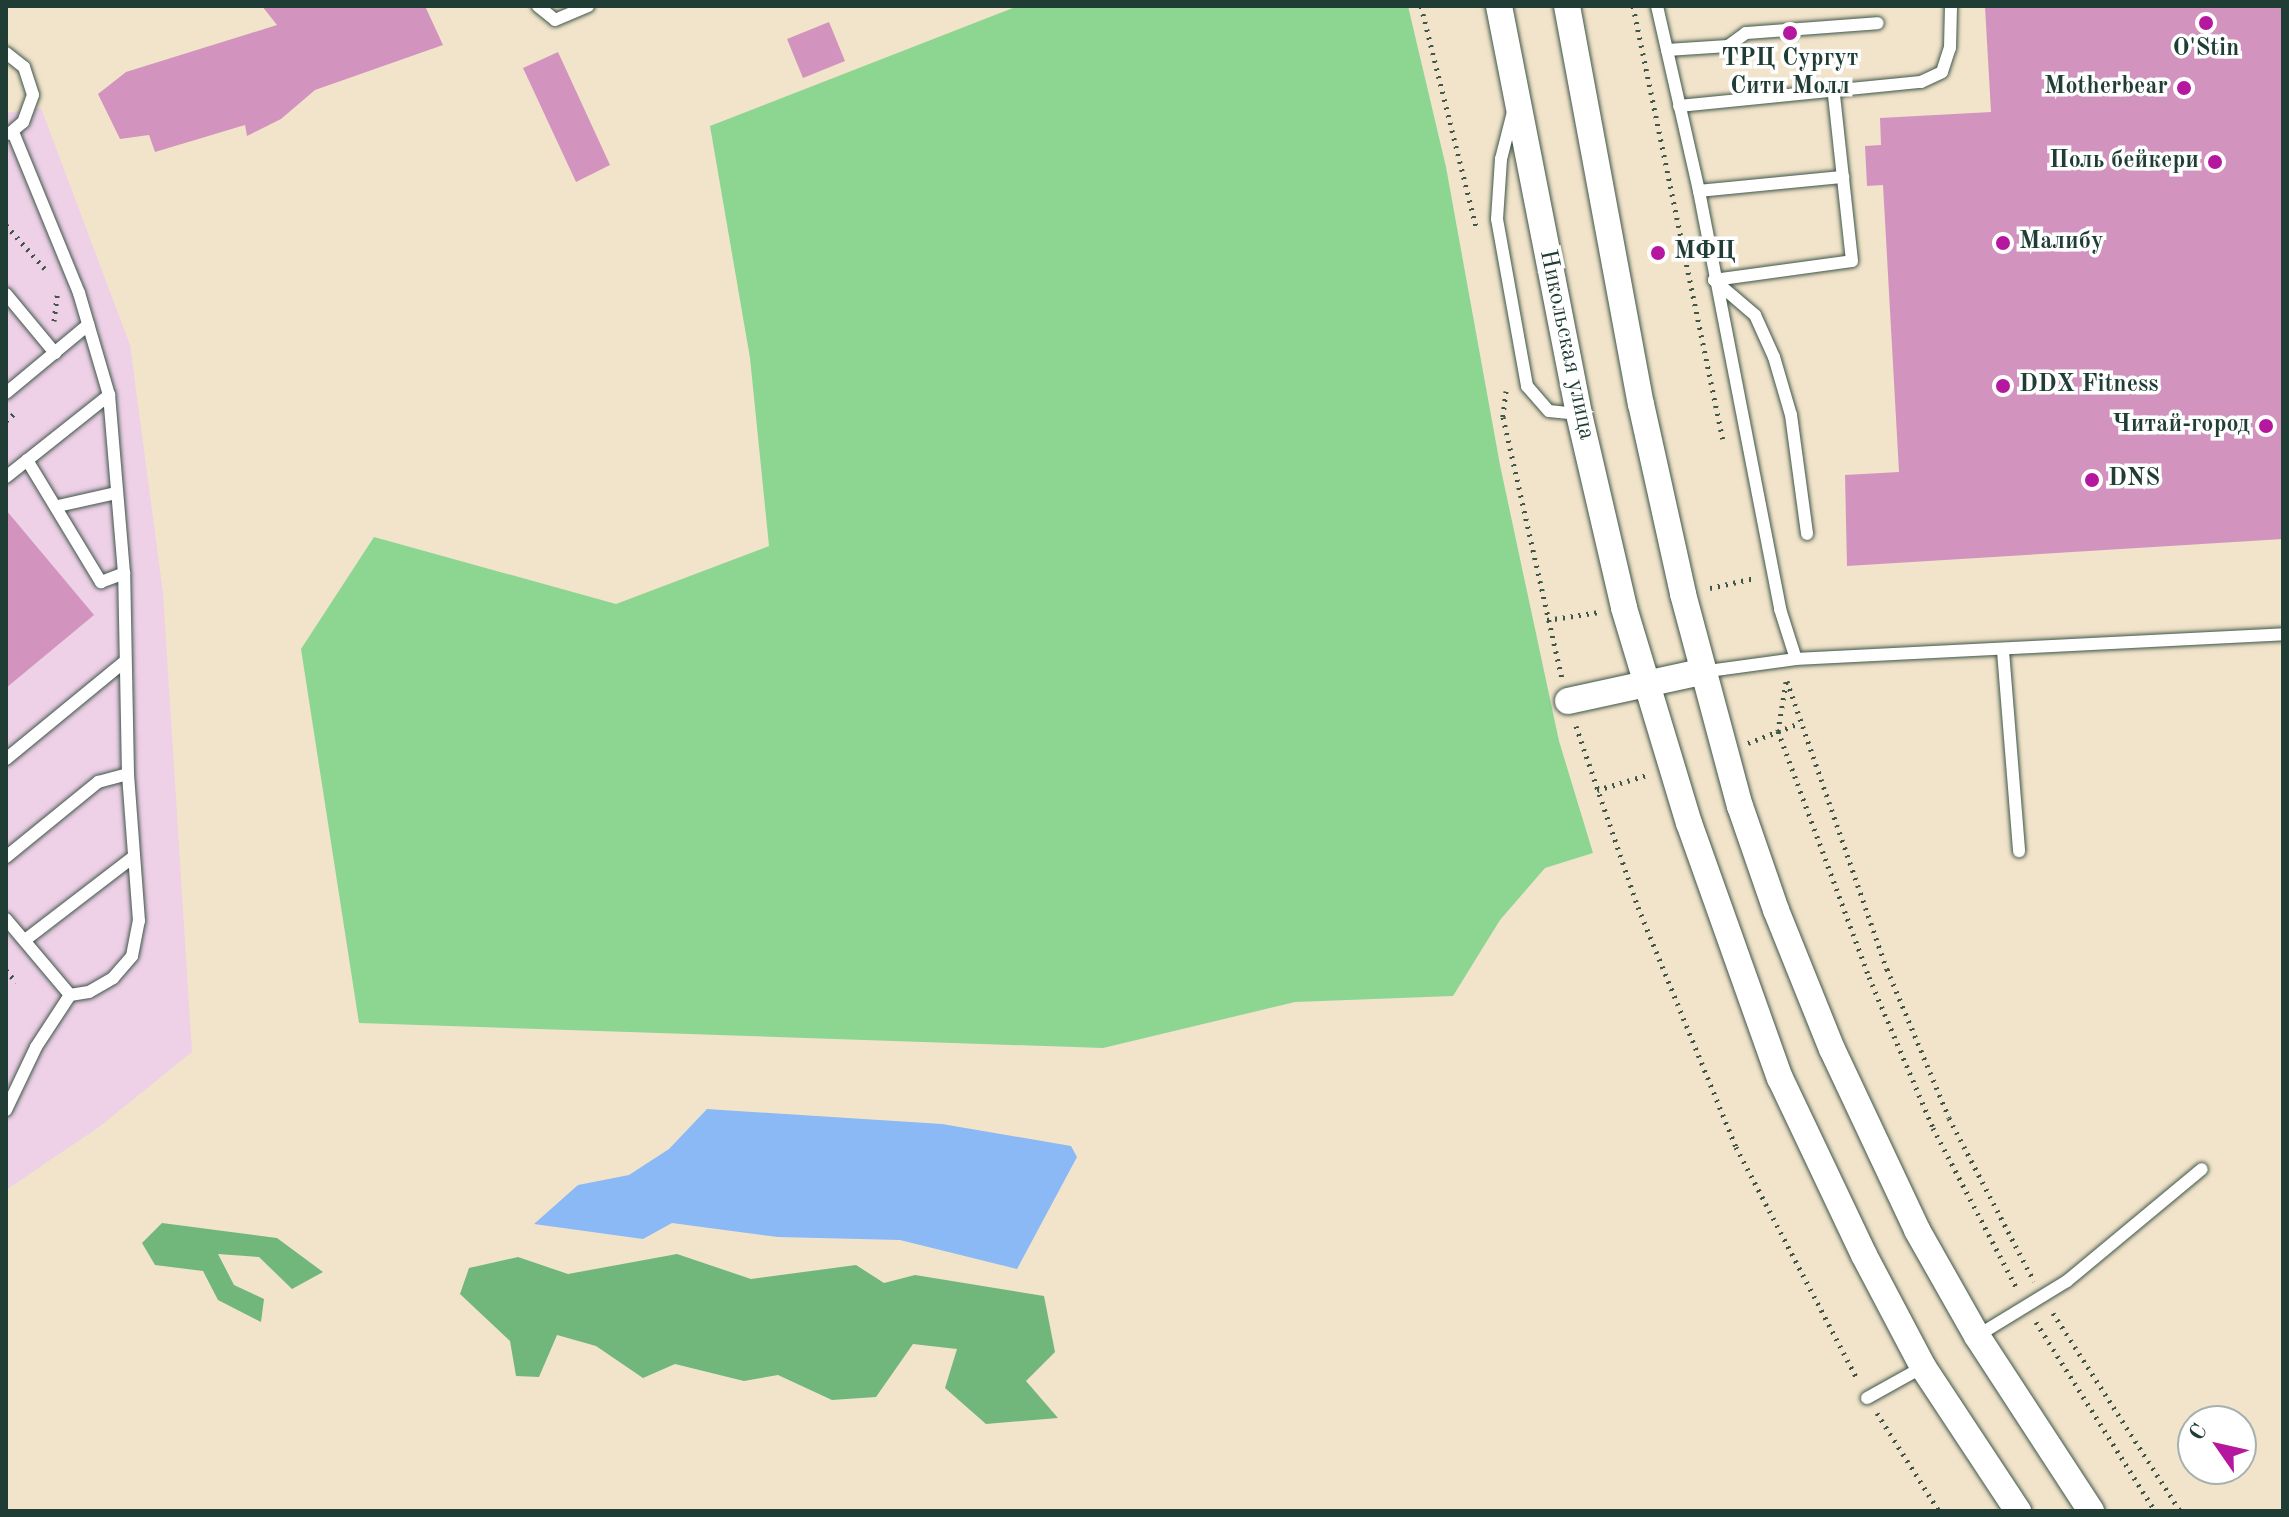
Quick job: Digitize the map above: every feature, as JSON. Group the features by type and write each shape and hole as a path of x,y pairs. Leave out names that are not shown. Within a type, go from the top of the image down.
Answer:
{"street":[{"name":"Никольская улица","path":"1499,6 1579,414 1644,683 1780,1078 1923,1367 2018,1511"},
{"path":"1567,6 1641,404 1701,672 1745,821 1827,1035 1917,1230 1977,1336 2091,1511"},
{"path":"1568,701 1701,672"}],"lane":[{"path":"538,6 555,20 588,6"},
{"path":"1657,6 1699,191 1780,609 1796,659"},
{"path":"1679,106 1834,94 1921,82 1942,72 1950,48 1951,6"},
{"path":"1667,50 1728,46 1746,33 1878,23"},
{"path":"6,53 24,67 33,95 23,122 10,133 88,325 109,395 124,573 128,774 139,921 132,956 113,978 89,992 70,995 36,1047 6,1110"},
{"path":"1714,280 1852,261 1834,94"},
{"path":"1516,101 1501,159 1497,219 1527,386 1549,411 1579,414"},
{"path":"1699,191 1843,177"},
{"path":"1714,280 1755,315 1774,357 1791,415 1807,534"},
{"path":"6,294 55,353"},
{"path":"6,393 88,325"},
{"path":"6,477 109,395"},
{"path":"27,460 58,506 101,582 124,573"},
{"path":"58,506 116,493"},
{"path":"1701,672 1796,659 2003,651 2283,634"},
{"path":"2003,651 2019,851"},
{"path":"6,759 124,662"},
{"path":"6,857 98,782 128,774"},
{"path":"25,940 132,858"},
{"path":"6,919 70,995"},
{"path":"1977,1336 2042,1296 2135,1229 2202,1169"},
{"path":"1867,1398 1923,1367"}],"path":[{"path":"1421,6 1473,222 1481,235"},
{"path":"1633,6 1690,301 1727,455"},
{"path":"1507,379 1503,417 1568,701 1638,907 1736,1147 1867,1398 1939,1511"},
{"path":"1752,562 1760,591"},
{"path":"1781,660 1831,820 1949,1118 2042,1296 2180,1511"},
{"path":"1786,678 1778,731 1869,977 1933,1128 2026,1306 2155,1511"},
{"path":"6,970 16,982"}],"shaded area":[{"path":"41,108 130,345 163,593 192,1052 99,1127 6,1190 6,113"}],"green space":[{"path":"1018,6 1408,6 1446,167 1500,465 1559,741 1593,853 1545,868 1500,920 1453,996 1295,1002 1103,1048 359,1023 301,649 374,537 616,604 769,546 750,358 710,126"},
{"path":"162,1223 277,1238 323,1272 292,1289 259,1257 218,1254 234,1285 264,1299 261,1322 218,1300 203,1271 155,1265 142,1243"},
{"path":"677,1254 751,1279 856,1265 884,1283 915,1275 1044,1296 1055,1352 1026,1381 1058,1418 986,1424 945,1388 957,1349 913,1344 876,1397 832,1400 778,1375 744,1381 675,1364 643,1378 596,1346 557,1335 539,1377 516,1376 510,1341 460,1294 469,1268 518,1257 568,1274"}],"water":[{"path":"707,1109 942,1124 1071,1146 1077,1157 1017,1269 900,1240 778,1237 672,1223 643,1239 534,1224 578,1185 629,1175 669,1149"}],"building":[{"path":"262,6 425,6 443,45 315,90 281,119 247,136 245,125 155,152 149,135 120,139 98,94 126,72 277,25"},
{"path":"2283,6 2283,539 1847,566 1845,475 1899,472 1883,185 1867,186 1865,146 1881,145 1880,118 1991,112 1985,7"},
{"path":"829,22 845,61 803,78 787,39"},
{"path":"558,52 610,165 576,182 523,68"},
{"path":"6,510 94,615 6,688"}],"place":[{"name":"O'Stin","path":"2206,23"},
{"name":"ТРЦ Сургут Сити Молл","path":"1790,33"},
{"name":"Motherbear","path":"2184,88"},
{"name":"Поль бейкери","path":"2215,162"},
{"name":"Малибу","path":"2003,243"},
{"name":"МФЦ","path":"1658,253"},
{"name":"DDX Fitness","path":"2003,386"},
{"name":"Читай-город","path":"2266,426"},
{"name":"DNS","path":"2092,480"}]}
